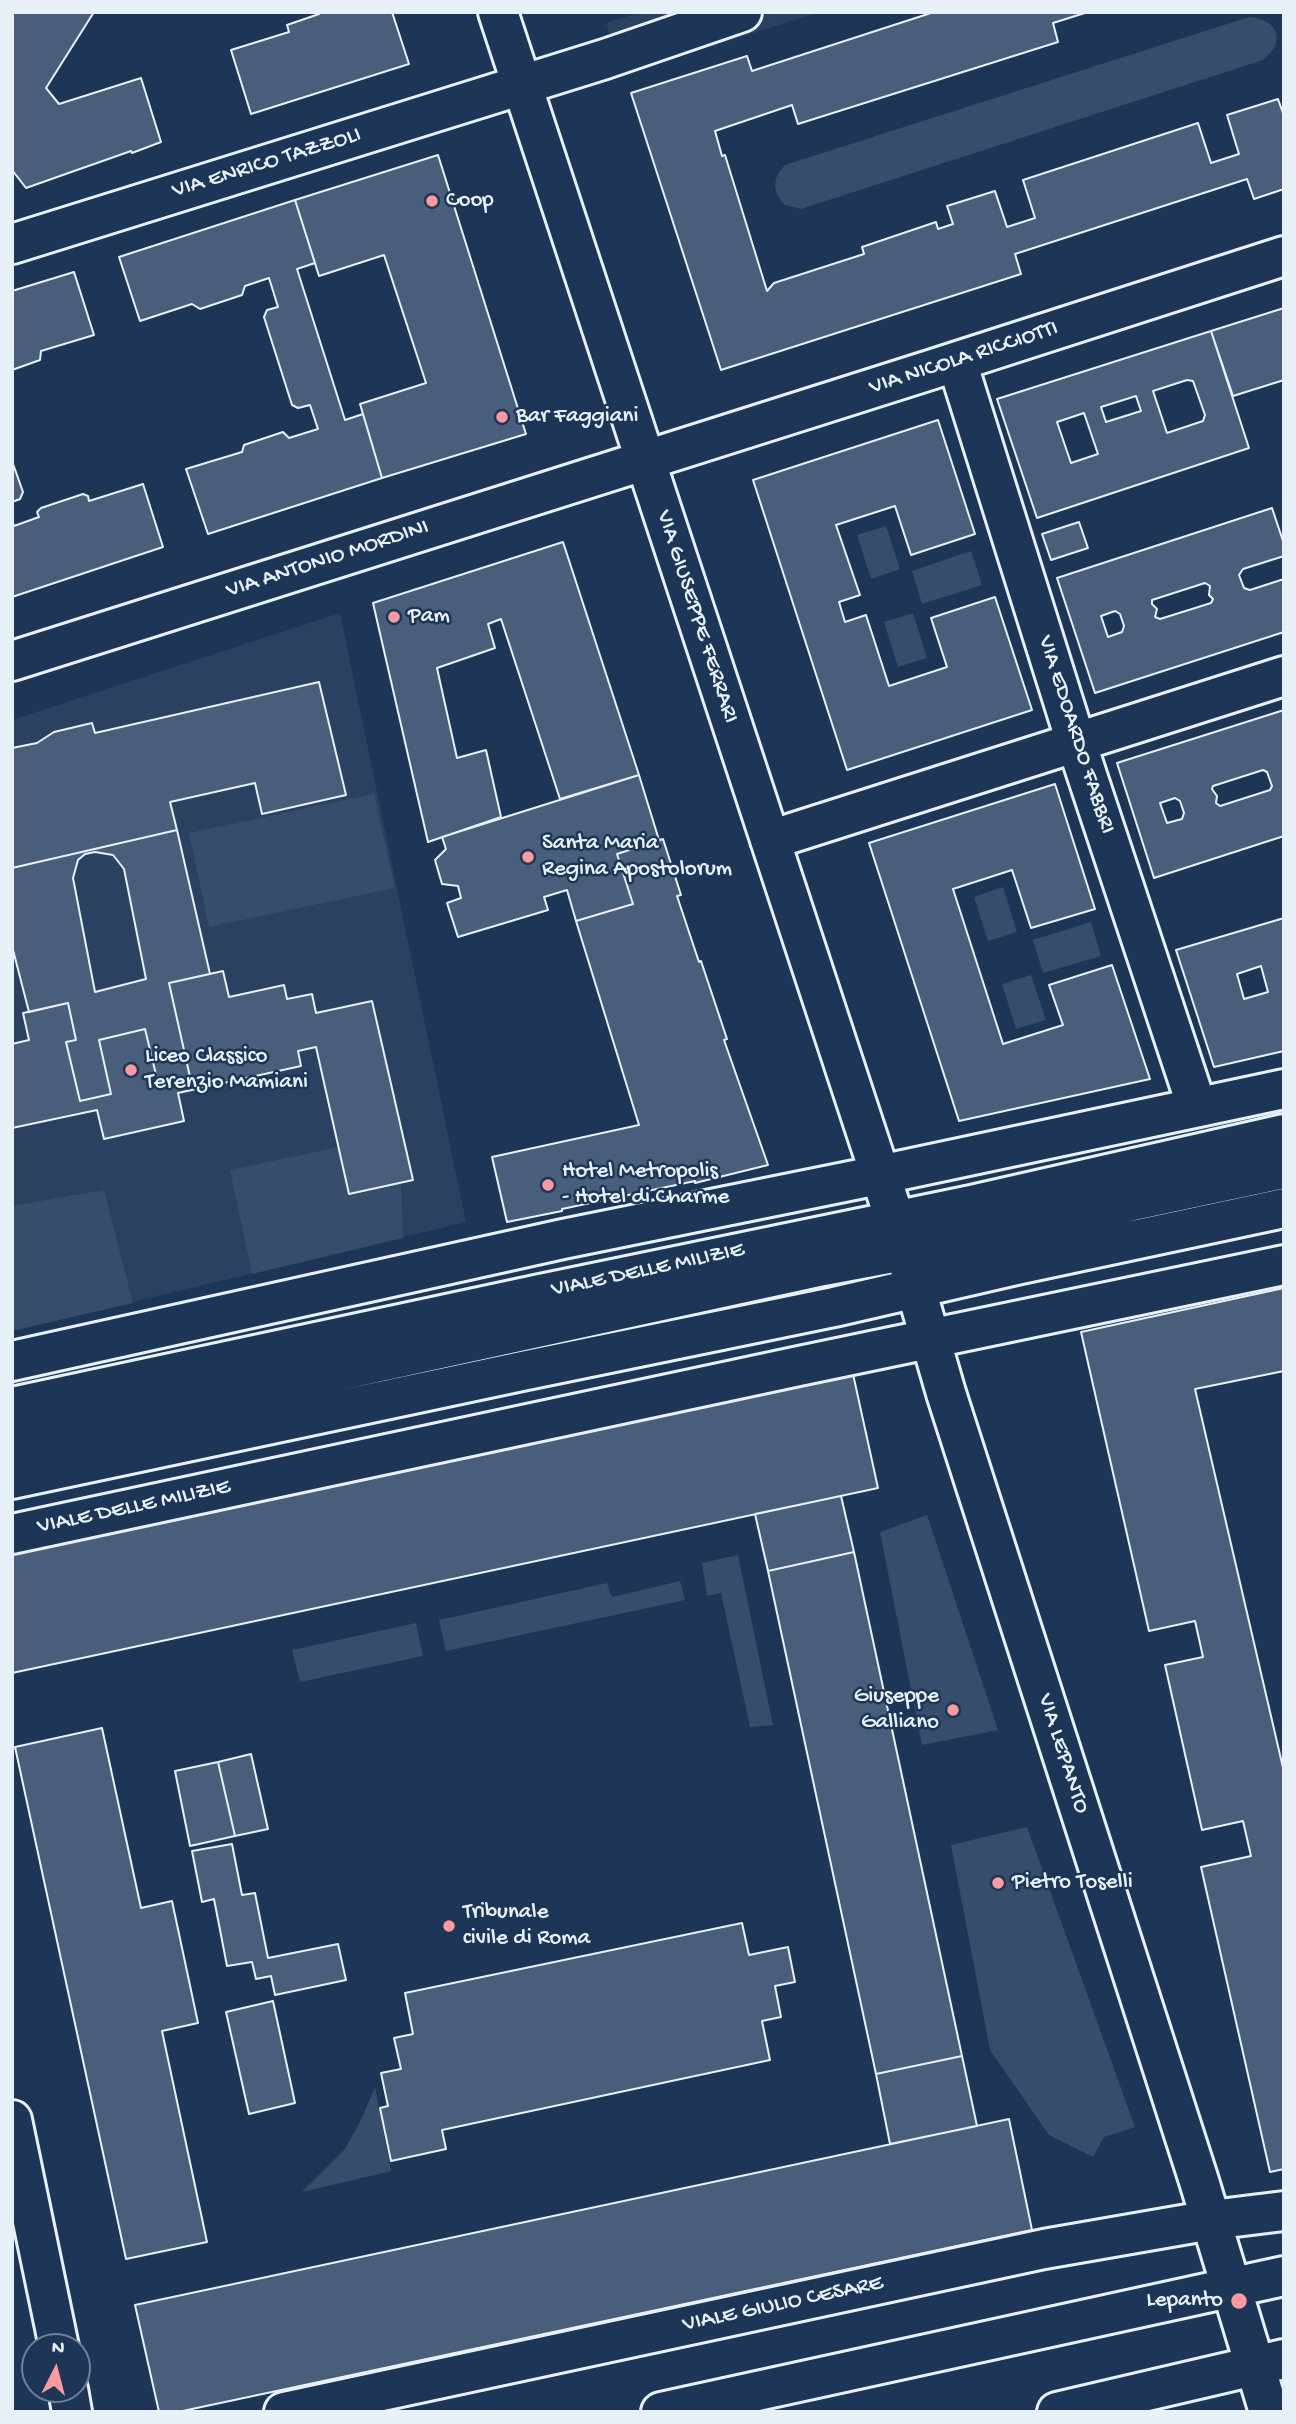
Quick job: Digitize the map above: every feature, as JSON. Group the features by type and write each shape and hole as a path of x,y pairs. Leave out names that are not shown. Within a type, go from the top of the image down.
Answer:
{"street":[{"name":"VIA GIUSEPPE FERRARI","path":"499,12 899,1235"},
{"name":"VIA ENRICO TAZZOLI","path":"12,244 522,85 742,12"},
{"name":"VIA NICOLA RICCIOTTI","path":"644,459 957,362 1284,256"},
{"name":"VIA EDOARDO FABBRI","path":"957,362 1076,742 1197,1107"},
{"name":"VIA ANTONIO MORDINI","path":"12,660 644,459"},
{"path":"770,840 1284,676"},
{"name":"VIALE DELLE MILIZIE","path":"12,1361 563,1240 1284,1089"},
{"name":"VIALE DELLE MILIZIE","path":"12,1442 899,1235 1001,1198 1284,1133"},
{"name":"VIALE DELLE MILIZIE","path":"12,1408 540,1293 899,1235 1004,1232 1284,1169"},
{"path":"12,1479 834,1307 1284,1208"},
{"name":"VIA LEPANTO","path":"899,1235 1231,2288 1269,2362 1269,2412"},
{"path":"540,1293 563,1240"},
{"name":"VIALE DELLE MILIZIE","path":"12,1534 1284,1265"},
{"path":"364,1284 409,1321"},
{"path":"141,1334 202,1367"},
{"path":"12,2120 57,2333"},
{"name":"VIALE GIULIO CESARE","path":"284,2412 1044,2249 1211,2220 1284,2211"},
{"path":"674,2410 1284,2276"},
{"path":"1057,2412 1269,2362"}],"shaded area":[{"path":"641,12 819,12 623,75 606,23"},
{"path":"1249,17 1267,22 1276,32 1275,46 1263,60 801,209 785,205 776,190 776,180 785,165"},
{"path":"886,526 900,569 871,579 857,535"},
{"path":"971,551 982,585 922,604 912,571"},
{"path":"340,613 466,1222 12,1331 12,720"},
{"path":"913,613 927,658 898,667 884,622"},
{"path":"374,794 395,888 209,927 189,833"},
{"path":"1003,887 1017,932 988,941 974,897"},
{"path":"1091,922 1101,956 1043,973 1033,940"},
{"path":"1031,975 1046,1020 1016,1029 1002,984"},
{"path":"338,1147 350,1194 401,1183 403,1238 252,1274 230,1170"},
{"path":"104,1190 133,1303 12,1331 12,1206"},
{"path":"927,1515 998,1730 922,1745 880,1532"},
{"path":"738,1555 773,1725 750,1727 721,1593 707,1596 702,1563"},
{"path":"680,1581 685,1600 446,1651 439,1620 607,1583 612,1597"},
{"path":"416,1623 423,1656 300,1682 292,1650"},
{"path":"1027,1827 1135,2127 1104,2137 1093,2157 1049,2135 990,2050 951,1845"},
{"path":"375,2087 391,2171 302,2192 345,2149"}],"building":[{"path":"13,12 94,12 46,88 59,104 141,78 161,142 26,188 12,170"},
{"path":"318,12 392,12 409,64 251,114 231,50 289,32 287,25 319,14"},
{"path":"934,12 1088,12 1053,23 1058,42 798,124 792,105 715,131 767,291 774,283 864,254 862,247 936,222 938,229 953,224 947,206 995,191 1007,227 1035,218 1023,180 1198,123 1211,163 1239,154 1227,115 1278,99 1284,116 1284,189 1254,199 1247,179 1015,254 1021,274 721,370 631,93 747,56 752,71"},
{"path":"438,155 526,434 382,478 360,404 426,383 384,255 319,276 295,200"},
{"path":"295,200 315,263 297,269 345,420 363,414 382,478 208,534 186,469 242,452 244,445 283,432 289,438 318,429 310,405 298,408 292,405 264,317 267,310 278,307 269,278 245,286 242,295 200,309 192,304 140,321 119,257"},
{"path":"74,272 94,335 41,351 40,360 12,370 12,291"},
{"path":"1284,308 1284,380 1233,396 1211,331"},
{"path":"1211,331 1249,448 1037,518 997,399","holes":["1187,380 1193,381 1205,415 1203,421 1167,433 1153,391","1136,396 1141,411 1106,422 1101,407","1084,413 1098,454 1071,463 1057,422"]},
{"path":"938,420 975,534 911,555 895,506 836,525 860,595 839,602 845,622 866,615 889,686 947,667 931,618 995,597 1032,710 847,770 753,480"},
{"path":"12,461 23,492 20,499 12,502"},
{"path":"143,484 163,547 12,597 12,520 14,526 39,517 37,512 41,508 83,494 88,496 89,501"},
{"path":"1272,508 1284,544 1284,556 1243,569 1239,575 1244,588 1250,590 1284,579 1284,632 1095,693 1057,578","holes":["1205,583 1210,586 1209,595 1213,599 1211,603 1160,619 1155,617 1157,609 1152,600","1115,611 1120,614 1124,626 1122,632 1108,637 1101,616"]},
{"path":"1079,522 1088,548 1051,560 1042,534"},
{"path":"563,542 639,775 560,799 501,619 488,624 495,648 437,668 457,758 486,750 501,817 428,842 373,603"},
{"path":"319,682 346,795 262,814 255,783 170,802 177,830 12,868 12,748 37,743 54,732 92,723 95,733"},
{"path":"1284,710 1284,836 1154,878 1117,763","holes":["1263,770 1267,772 1272,786 1270,790 1220,806 1216,803 1217,796 1213,786","1175,798 1180,801 1184,813 1182,819 1167,823 1160,803"]},
{"name":"Santa Maria Regina Apostolorum","path":"639,775 659,840 617,854 633,904 576,921 567,890 544,897 548,910 458,937 447,903 461,898 458,886 442,884 435,860 446,849 442,837"},
{"path":"1055,784 1095,909 1031,928 1012,870 953,889 1003,1044 1063,1025 1049,985 1112,965 1150,1079 959,1121 869,843"},
{"path":"177,830 210,974 169,983 190,1077 158,1083 145,1029 99,1040 111,1094 80,1101 66,1042 76,1040 68,1003 29,1012 12,946 12,868","holes":["95,852 113,855 124,869 146,979 95,992 73,878 78,860 85,854"]},
{"path":"663,839 681,895 677,896 768,1165 507,1222 492,1157 639,1125 576,921 633,904 617,854"},
{"path":"1284,918 1284,1051 1214,1067 1176,950","holes":["1261,966 1268,992 1244,999 1237,974"]},
{"name":"Liceo Classico Terenzio Mamiani","path":"223,971 229,997 284,985 287,999 312,994 316,1013 372,1001 413,1180 349,1194 316,1047 298,1051 301,1066 178,1093 184,1121 104,1139 97,1110 12,1128 12,1044 29,1040 23,1013 68,1003 76,1040 66,1042 80,1101 111,1094 99,1040 145,1029 158,1083 190,1077 169,983"},
{"path":"1284,1288 1284,1371 1195,1389 1284,1772 1284,2169 1270,2172 1201,1867 1251,1856 1243,1821 1202,1830 1165,1665 1203,1657 1195,1621 1149,1631 1081,1332"},
{"path":"853,1374 878,1488 12,1673 12,1553"},
{"path":"841,1496 854,1552 768,1571 755,1514"},
{"path":"854,1552 962,2056 876,2074 768,1571"},
{"path":"102,1728 141,1908 172,1901 198,2023 162,2031 207,2242 126,2259 15,1747"},
{"path":"251,1754 268,1829 235,1836 218,1762"},
{"path":"218,1762 235,1836 190,1846 175,1771"},
{"path":"232,1844 242,1895 255,1893 268,1958 338,1944 346,1980 275,1995 271,1976 256,1979 252,1962 227,1966 214,1899 202,1902 192,1851"},
{"path":"742,1923 749,1955 788,1947 795,1982 775,1986 781,2017 762,2021 770,2060 442,2130 446,2149 391,2161 380,2108 388,2106 381,2073 401,2069 394,2038 413,2034 405,1993"},
{"path":"273,2001 295,2103 249,2114 226,2012"},
{"path":"962,2056 977,2126 890,2144 876,2074"},
{"path":"1009,2119 1032,2230 178,2412 159,2412 135,2305"}],"place":[{"name":"Coop","path":"432,201"},
{"name":"Bar Faggiani","path":"502,417"},
{"name":"Pam","path":"394,617"},
{"name":"Santa Maria Regina Apostolorum","path":"528,857"},
{"name":"Liceo Classico Terenzio Mamiani","path":"131,1070"},
{"name":"Hotel Metropolis - Hotel di Charme","path":"548,1185"},
{"name":"Giuseppe Galliano","path":"953,1710"},
{"name":"Pietro Toselli","path":"998,1883"},
{"name":"Tribunale civile di Roma","path":"449,1926"},
{"name":"Lepanto","path":"1239,2301"}]}
